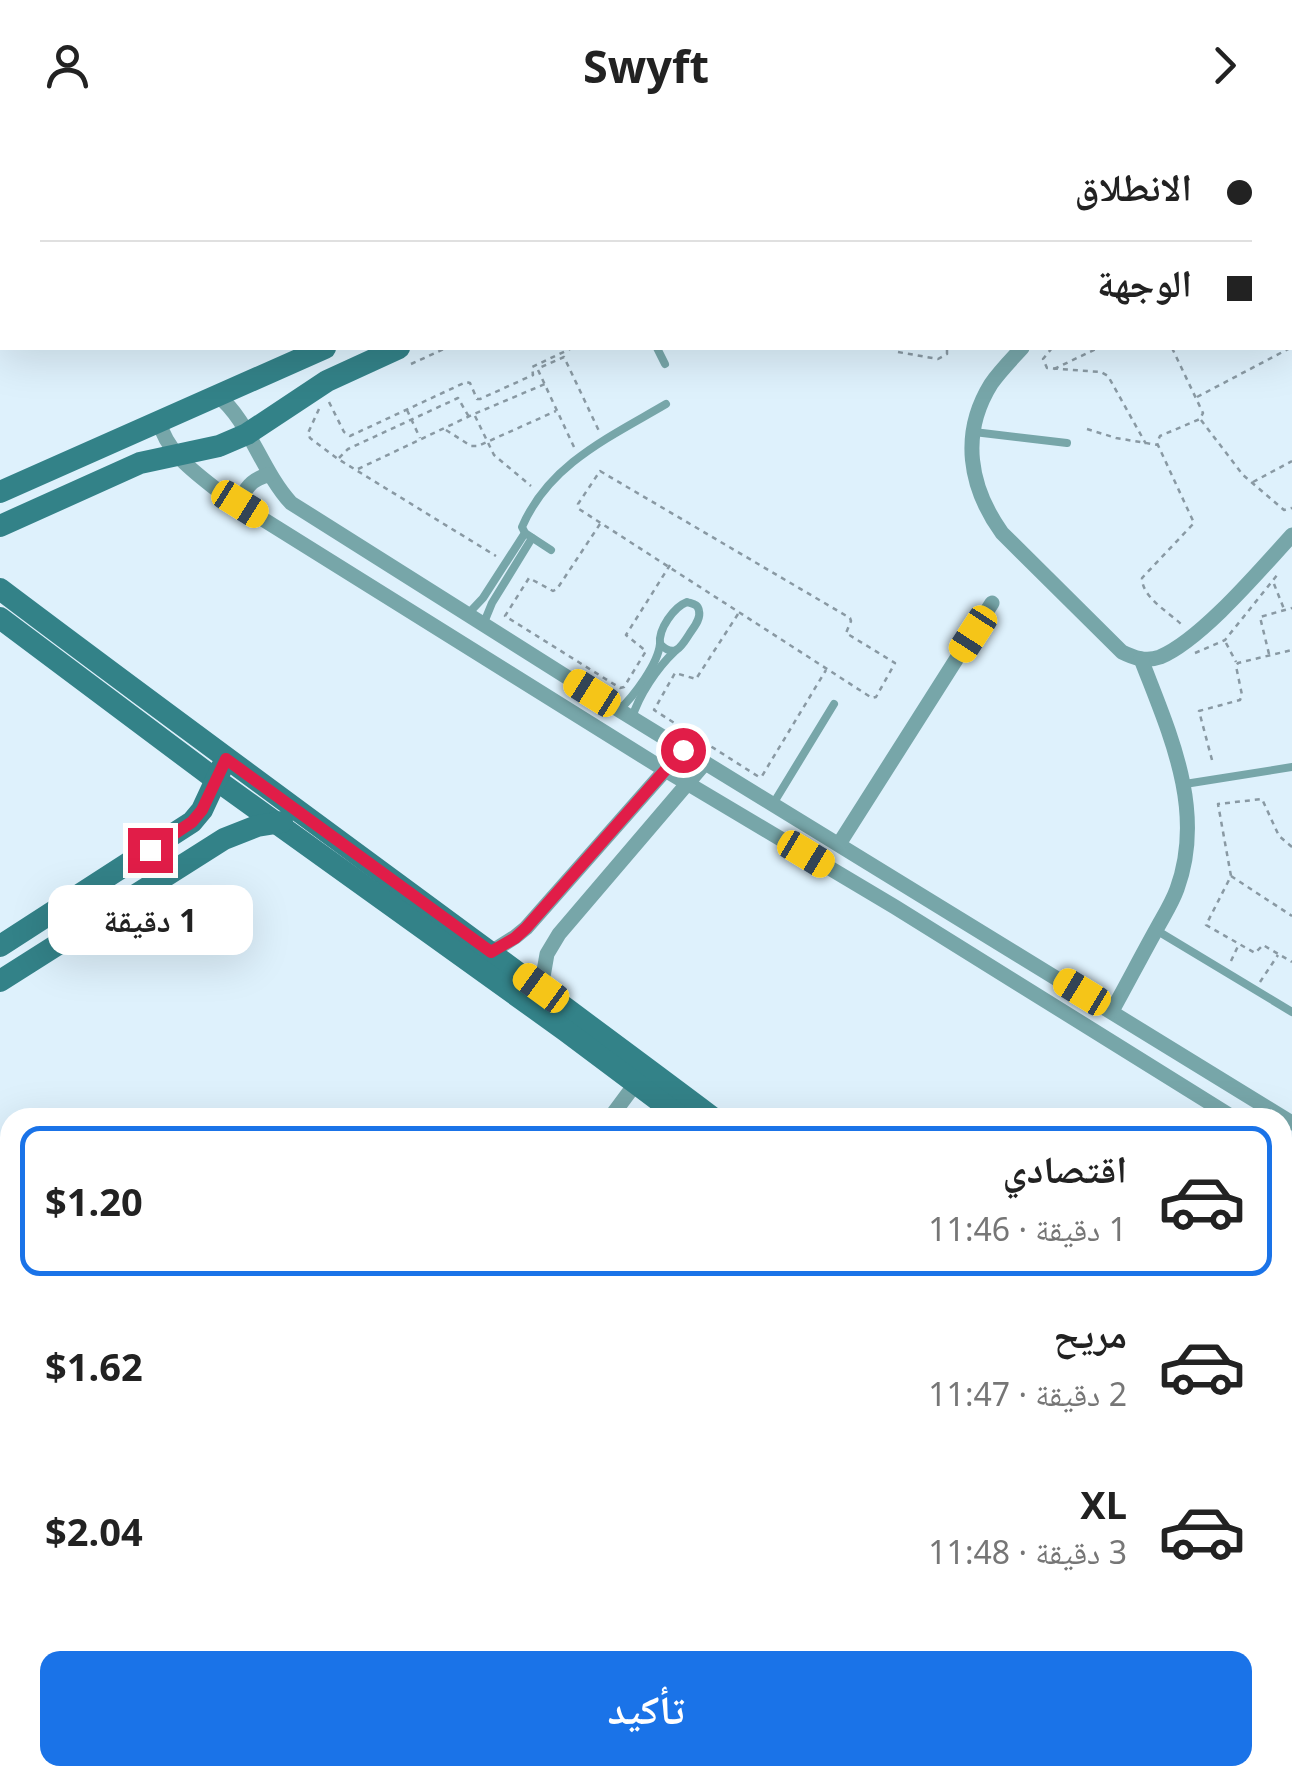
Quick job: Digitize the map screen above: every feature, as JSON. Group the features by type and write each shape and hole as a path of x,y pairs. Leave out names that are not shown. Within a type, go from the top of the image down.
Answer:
{"street":[{"path":"0,492 320,350"},
{"path":"1020,350 994,380 978,414 972,459 976,486 986,511 1002,532 1122,652 1142,660 1160,657 1193,635 1292,535"},
{"path":"0,526 140,463 219,446 246,434 327,381 405,355"},
{"path":"218,396 232,409 268,475 291,503 683,750 1268,1108"},
{"path":"159,421 176,455 222,493 1218,1108"},
{"path":"240,504 246,488 268,475"},
{"path":"0,589 221,769 275,822 698,1108"},
{"path":"839,844 992,603"},
{"path":"0,618 221,769 304,815 541,988 571,1023 669,1108"},
{"path":"1112,1011 1177,890 1186,855 1185,784 1142,660"},
{"path":"491,952 526,928 683,750"},
{"path":"541,988 547,954 558,934 705,763"},
{"path":"0,946 192,822 202,810 221,769"},
{"path":"0,981 224,839 304,815"},
{"path":"617,1108 636,1083"}],"lane":[{"path":"658,350 665,364"},
{"path":"551,550 528,536 523,523 554,476 578,456 666,404"},
{"path":"974,432 1067,443"},
{"path":"467,614 528,536"},
{"path":"483,625 528,536"},
{"path":"625,714 656,658 660,634 678,606 692,603 700,611 698,621 681,647 666,650 660,644"},
{"path":"625,714 675,650"},
{"path":"773,804 834,704"},
{"path":"1185,784 1292,767"},
{"path":"1156,930 1292,1012"}],"path":[{"path":"405,355 434,350"},
{"path":"568,350 538,370 578,456"},
{"path":"898,352 938,359 947,350"},
{"path":"1050,350 1043,360 1052,370 1105,374 1146,444"},
{"path":"1052,370 1094,350"},
{"path":"1173,350 1203,411 1200,419 1160,436 1158,445 1194,523 1141,583 1193,635"},
{"path":"1196,398 1285,350"},
{"path":"497,557 308,436 322,405 329,401 344,432 350,436 468,382 478,400 534,374 532,367 564,357 604,441"},
{"path":"356,470 545,384"},
{"path":"507,387 513,398"},
{"path":"447,392 452,401"},
{"path":"338,458 348,449 460,399 494,455 540,494"},
{"path":"407,410 420,440"},
{"path":"444,429 471,446 478,446 557,410"},
{"path":"1200,419 1252,483 1284,510 1292,508"},
{"path":"1088,428 1116,438 1158,445"},
{"path":"1252,483 1292,461"},
{"path":"602,471 850,618 845,632 896,664 873,698 600,523 578,506 602,471"},
{"path":"600,523 557,590 529,578 506,618 621,688 646,651 626,635 670,566"},
{"path":"1273,581 1284,610"},
{"path":"1270,656 1259,618 1292,608"},
{"path":"740,612 696,679 676,672 654,710 758,777 826,668"},
{"path":"1212,760 1198,712 1201,708 1240,700 1242,695 1237,664 1225,640"},
{"path":"1237,664 1292,650"},
{"path":"1292,847 1279,836 1262,799 1219,803 1231,876 1206,925 1255,953 1263,945 1292,962"},
{"path":"1231,876 1292,916"},
{"path":"1226,972 1238,944"},
{"path":"1255,990 1279,954"}],"route":[{"path":"150,850 192,822 202,810 226,759 491,952 526,928 683,750"}]}
